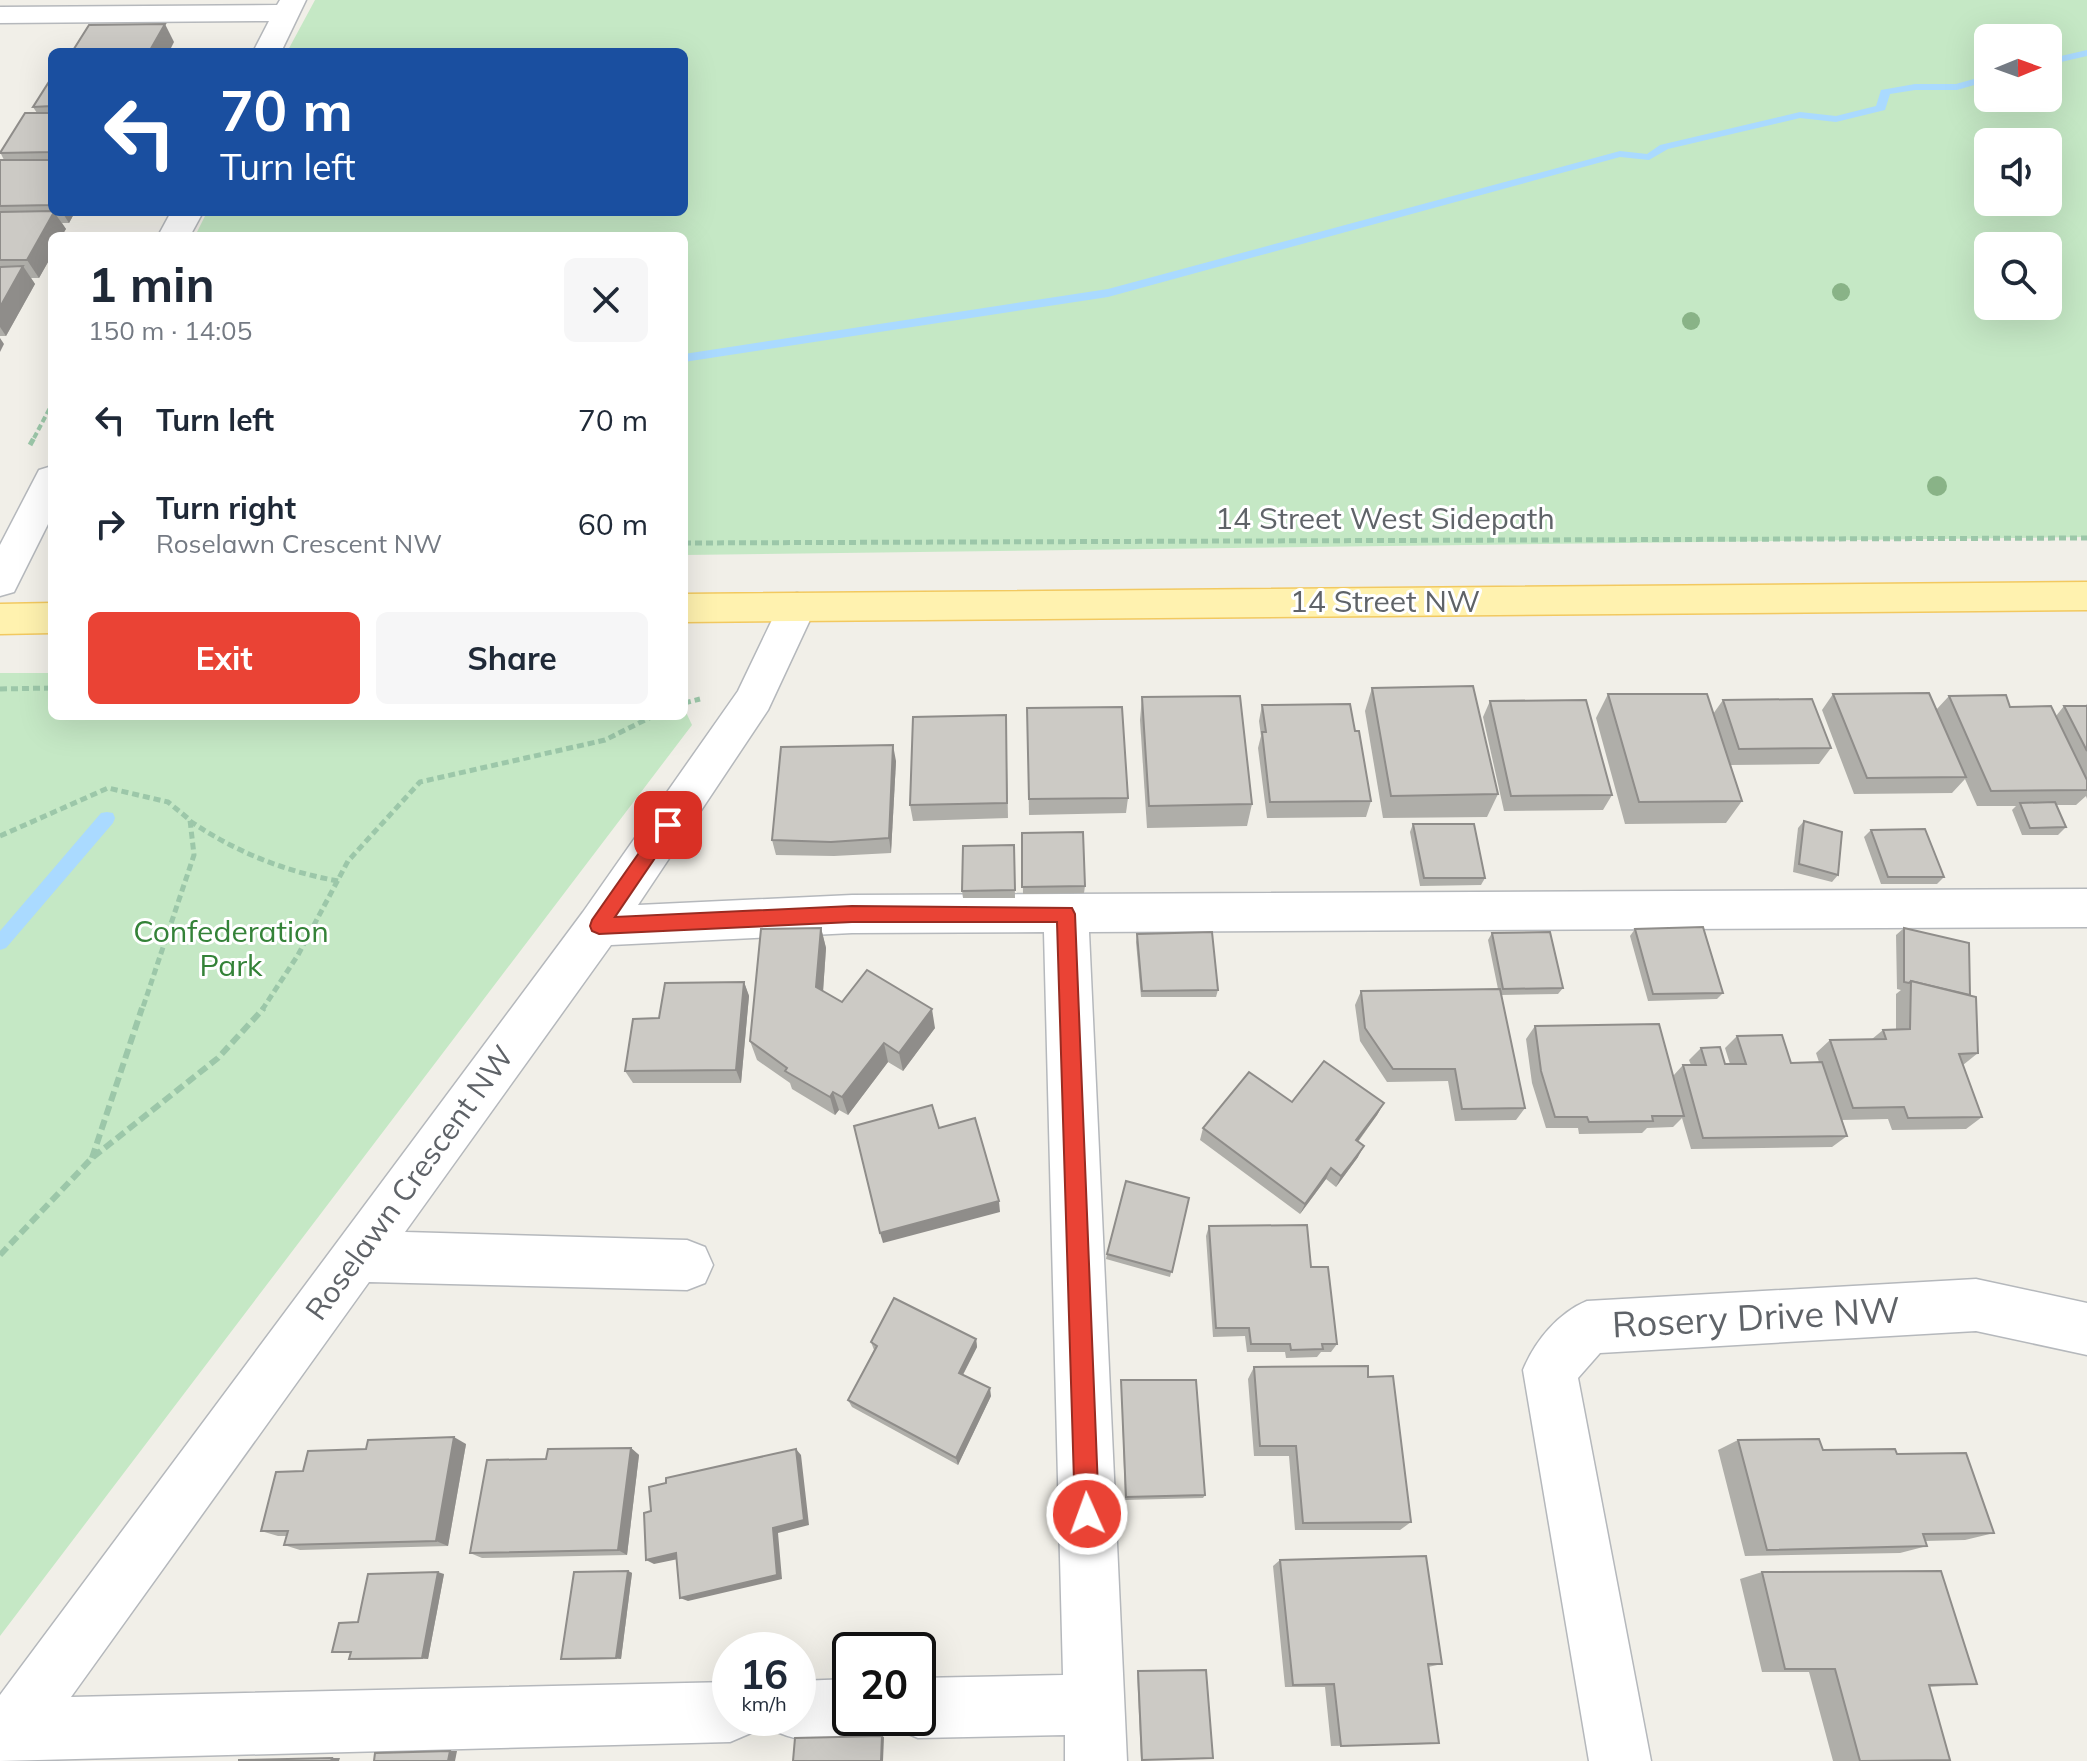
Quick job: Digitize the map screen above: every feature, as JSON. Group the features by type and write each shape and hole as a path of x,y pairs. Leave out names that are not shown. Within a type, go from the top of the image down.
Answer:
{"main road":[{"name":"14 Street NW","path":"688,608 2087,596"},
{"path":"0,619 48,618"}],"street":[{"path":"6,13 290,6 269,48"},
{"path":"0,582 48,487"},
{"name":"Roselawn Crescent NW","path":"6,1737 599,926 754,699 797,607"},
{"path":"599,926 852,914 2087,908"},
{"path":"936,1710 1095,1732 1066,914"},
{"path":"356,1256 687,1265"},
{"name":"Rosery Drive NW","path":"1620,1761 1550,1370 1587,1327 1976,1305 2087,1329"},
{"path":"6,1737 712,1713"}],"path":[{"name":"14 Street West Sidepath","path":"688,543 2087,538"},
{"path":"0,689 48,688"},
{"path":"0,1255 92,1158 218,1058 241,1034 264,1008 298,955 348,861 420,782 605,740 644,720"},
{"path":"0,836 108,788 168,802 219,842 288,872 338,881"},
{"path":"92,1158 194,855 190,820"}],"green space":[{"path":"315,0 2087,0 2087,537 688,555 688,232 197,232 205,216 688,216 688,48 289,48"},
{"name":"Confederation Park","path":"0,673 48,673 48,720 688,720 688,716 692,725 0,1636"}],"building":[{"path":"165,24 151,48 75,48 89,25"},
{"path":"48,83 48,106 33,107"},
{"path":"25,113 48,113 48,152 0,153"},
{"path":"0,160 48,160 48,205 0,206"},
{"path":"48,211 48,216 52,216 27,260 0,260 0,212"},
{"path":"23,266 0,307 0,267"},
{"path":"1473,686 1498,794 1391,796 1372,688"},
{"path":"1929,693 1966,777 1867,778 1833,694"},
{"path":"1608,694 1707,694 1742,801 1639,802"},
{"path":"2006,695 2010,707 2051,706 2087,780 2087,790 1991,791 1949,696"},
{"path":"1240,696 1252,804 1149,806 1142,697"},
{"path":"1812,699 1831,748 1739,749 1723,700"},
{"path":"1586,700 1612,795 1511,796 1490,701"},
{"path":"1350,704 1355,731 1359,731 1371,801 1270,802 1262,705"},
{"path":"2064,706 2087,706 2087,751"},
{"path":"1122,707 1128,798 1029,799 1027,708"},
{"path":"1006,715 1007,803 910,805 913,717"},
{"path":"893,745 889,838 831,842 772,840 781,747"},
{"path":"2055,802 2066,827 2030,828 2020,803"},
{"path":"1804,821 1842,832 1838,875 1799,864"},
{"path":"1413,824 1474,824 1485,878 1424,878"},
{"path":"1925,829 1944,877 1888,877 1871,830"},
{"path":"1083,832 1085,886 1022,887 1022,833"},
{"path":"1014,845 1015,890 962,891 963,846"},
{"path":"1703,927 1723,993 1653,994 1635,929"},
{"path":"821,928 816,987 842,1002 867,970 932,1009 899,1053 884,1043 842,1097 833,1092 830,1097 785,1071 787,1068 750,1041 761,929"},
{"path":"1904,928 1969,943 1970,995 1904,982"},
{"path":"1212,932 1218,990 1142,991 1137,934"},
{"path":"1550,932 1563,988 1503,989 1492,933"},
{"path":"1911,981 1976,997 1978,1053 1959,1054 1982,1117 1908,1118 1904,1107 1853,1108 1830,1040 1886,1039 1883,1030 1910,1029"},
{"path":"744,982 736,1070 625,1071 633,1019 659,1018 665,983"},
{"path":"1500,989 1525,1108 1462,1109 1455,1069 1393,1069 1365,1028 1361,991"},
{"path":"1659,1024 1684,1116 1652,1116 1653,1121 1589,1122 1587,1117 1555,1117 1541,1071 1535,1026"},
{"path":"1782,1035 1791,1063 1822,1062 1847,1136 1703,1138 1683,1065 1706,1065 1701,1048 1720,1047 1725,1064 1746,1064 1737,1036"},
{"path":"1324,1061 1384,1103 1356,1140 1364,1146 1352,1162 1341,1176 1331,1168 1305,1204 1203,1128 1249,1072 1292,1102"},
{"path":"932,1105 939,1128 975,1118 999,1201 880,1233 854,1126"},
{"path":"1126,1181 1189,1198 1172,1272 1107,1254"},
{"path":"1307,1225 1311,1267 1328,1267 1337,1344 1322,1344 1323,1349 1291,1350 1290,1344 1251,1344 1249,1328 1216,1328 1209,1226"},
{"path":"894,1298 976,1339 959,1373 990,1388 956,1458 848,1400 877,1346 871,1342"},
{"path":"1368,1366 1368,1377 1393,1376 1411,1522 1303,1523 1296,1446 1260,1446 1254,1367"},
{"path":"1121,1380 1196,1380 1205,1495 1126,1497"},
{"path":"454,1437 436,1541 284,1545 288,1531 261,1531 276,1472 303,1471 308,1451 366,1449 368,1440"},
{"path":"1819,1439 1823,1450 1895,1449 1897,1454 1966,1453 1994,1533 1923,1534 1927,1546 1767,1550 1738,1440"},
{"path":"631,1448 618,1550 470,1553 487,1460 546,1459 548,1449"},
{"path":"796,1449 804,1520 773,1528 777,1575 680,1598 676,1553 646,1560 644,1513 651,1511 649,1487 666,1483 666,1478"},
{"path":"1426,1556 1442,1664 1428,1664 1439,1743 1341,1746 1334,1684 1293,1685 1280,1560"},
{"path":"628,1571 616,1658 561,1659 574,1572"},
{"path":"1941,1571 1977,1684 1929,1685 1950,1760 1860,1761 1835,1669 1785,1669 1762,1572"},
{"path":"438,1572 422,1658 349,1659 351,1652 332,1652 339,1623 358,1622 368,1574"},
{"path":"1206,1670 1213,1758 1142,1760 1138,1671"},
{"path":"882,1736 881,1761 793,1761 795,1738"},
{"path":"450,1751 448,1761 374,1761 375,1753"},
{"path":"332,1758 331,1761 239,1761 239,1760"}],"waterway":[{"path":"2062,59 2087,53"},
{"path":"688,357 1108,293 1620,154 1649,157 1664,147 1800,115 1836,119 1881,108 1885,92 1915,87 1957,87 1974,82"},
{"path":"0,943 107,818"}],"route":[{"path":"668,825 599,926 852,914 1066,914 1087,1514"}]}
